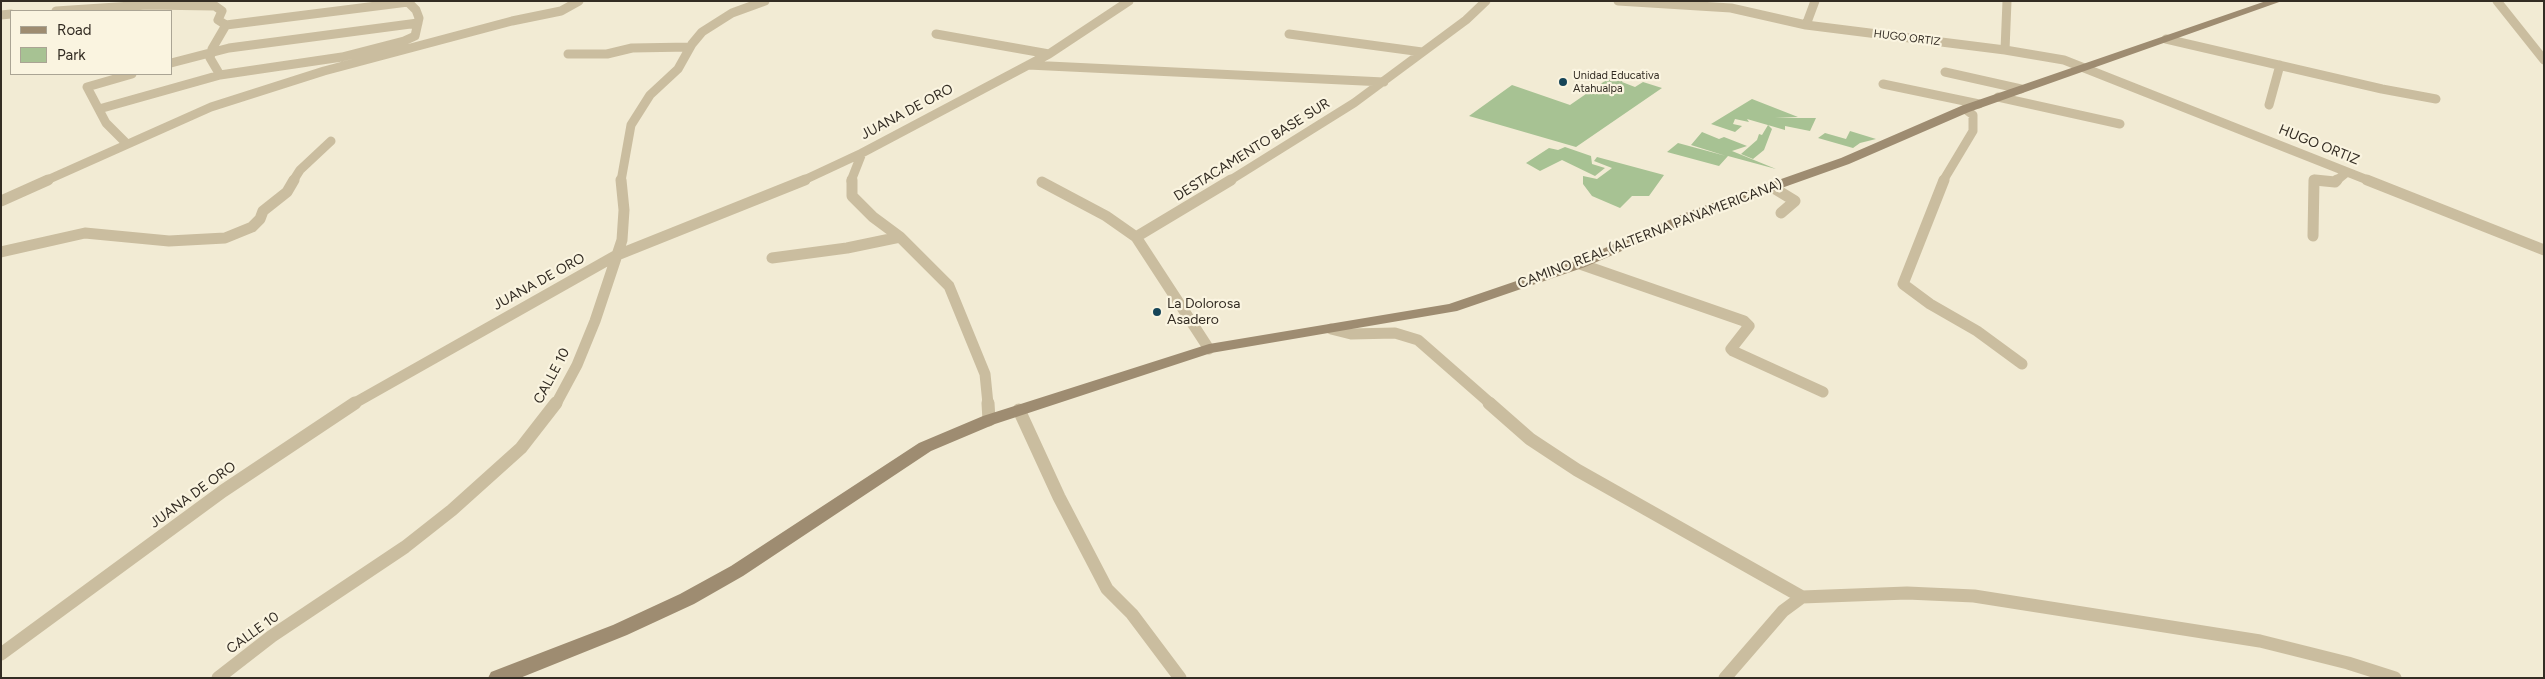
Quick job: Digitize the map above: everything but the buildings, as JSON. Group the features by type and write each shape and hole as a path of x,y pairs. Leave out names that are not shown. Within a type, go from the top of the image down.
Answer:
{"street":[{"path":"1,201 211,106 270,87 512,21 561,11 579,1"},
{"name":"CALLE 10","path":"218,678 272,636 405,547 497,473 552,411 577,365 595,321 615,256 622,240 624,210 621,177 630,125 650,95 678,69 690,47 702,32 716,22 745,7 765,1"},
{"name":"JUANA DE ORO","path":"1,654 223,491 342,411 615,256 805,180 862,153 1049,54 1129,1"},
{"name":"DESTACAMENTO BASE SUR","path":"1136,236 1214,191 1354,103 1466,20 1486,1"},
{"name":"HUGO ORTIZ","path":"1618,1 1733,5 1806,25 2055,58 2084,66 2544,250"},
{"path":"1806,25 1815,1"},
{"path":"2005,50 2007,1"},
{"path":"2084,66 2277,1"},
{"path":"2497,1 2544,60"},
{"path":"71,10 147,5 215,6 222,12 218,20 226,25 408,2 416,10 418,23 415,36 411,39 352,55 220,75 99,109"},
{"path":"172,63 229,48 418,23"},
{"path":"220,75 210,58 226,25"},
{"path":"936,34 1049,54"},
{"path":"1289,34 1422,52"},
{"path":"2166,39 2436,98"},
{"path":"568,54 607,54 632,48 690,47"},
{"path":"1026,65 1384,82"},
{"path":"2269,105 2280,65"},
{"name":"CAMINO REAL (ALTERNA PANAMERICANA)","path":"498,678 620,630 687,599 737,571 900,462 934,443 989,420 1209,349 1310,330 1331,329 1452,308 1580,264 1695,214 1845,161 1972,106 2084,66"},
{"path":"1945,72 2021,89"},
{"path":"126,143 106,123 87,87 129,75"},
{"path":"1883,84 1972,106 1973,115 1973,131 1940,187 1904,277 1903,284 1930,304 1977,331 2022,364"},
{"path":"1998,97 2120,124"},
{"path":"1,252 85,233 169,241 214,240 232,236 252,227 260,219 263,211 287,192 300,170 331,142"},
{"path":"862,153 850,184 852,196 873,217 900,236 949,286 985,374 989,420"},
{"path":"2313,236 2314,180 2335,182 2347,172"},
{"path":"1042,182 1106,216 1136,236 1209,349"},
{"path":"1772,187 1795,201 1781,213"},
{"path":"772,258 847,248 900,236"},
{"path":"1580,264 1744,322 1749,326 1731,349 1733,351 1823,392"},
{"path":"1331,329 1351,334 1395,333 1418,340 1530,439 1577,470 1802,597 1907,593 1974,596 2260,640 2348,663 2395,678"},
{"path":"1019,410 1059,497 1108,589 1137,621 1180,678"},
{"path":"1726,678 1783,611 1802,597"}],"green space":[{"path":"1615,74 1625,78 1622,82 1635,87 1643,82 1662,88 1576,147 1469,116 1512,85 1570,105"},
{"path":"1752,99 1798,117 1775,118 1816,118 1810,131 1785,126 1785,130 1747,119 1749,122 1735,119 1733,124 1742,126 1735,132 1711,124"},
{"path":"1768,125 1772,129 1764,150 1753,159 1741,154 1757,140 1759,134 1762,135"},
{"path":"1850,131 1876,139 1860,143 1853,148 1818,138 1825,133 1846,139"},
{"path":"1702,132 1719,139 1724,137 1747,146 1732,151 1776,169 1728,156 1719,166 1667,152 1678,143 1726,156 1691,145"},
{"path":"1565,147 1591,156 1592,164 1605,168 1595,176 1562,160 1540,171 1526,163 1549,148 1558,150"},
{"path":"1597,157 1664,175 1649,196 1632,196 1620,208 1592,196 1583,184 1583,176 1597,179 1612,168 1594,161"}],"place":[{"name":"Unidad Educativa Atahualpa","path":"1563,82"},
{"name":"La Dolorosa Asadero","path":"1157,312"}]}
